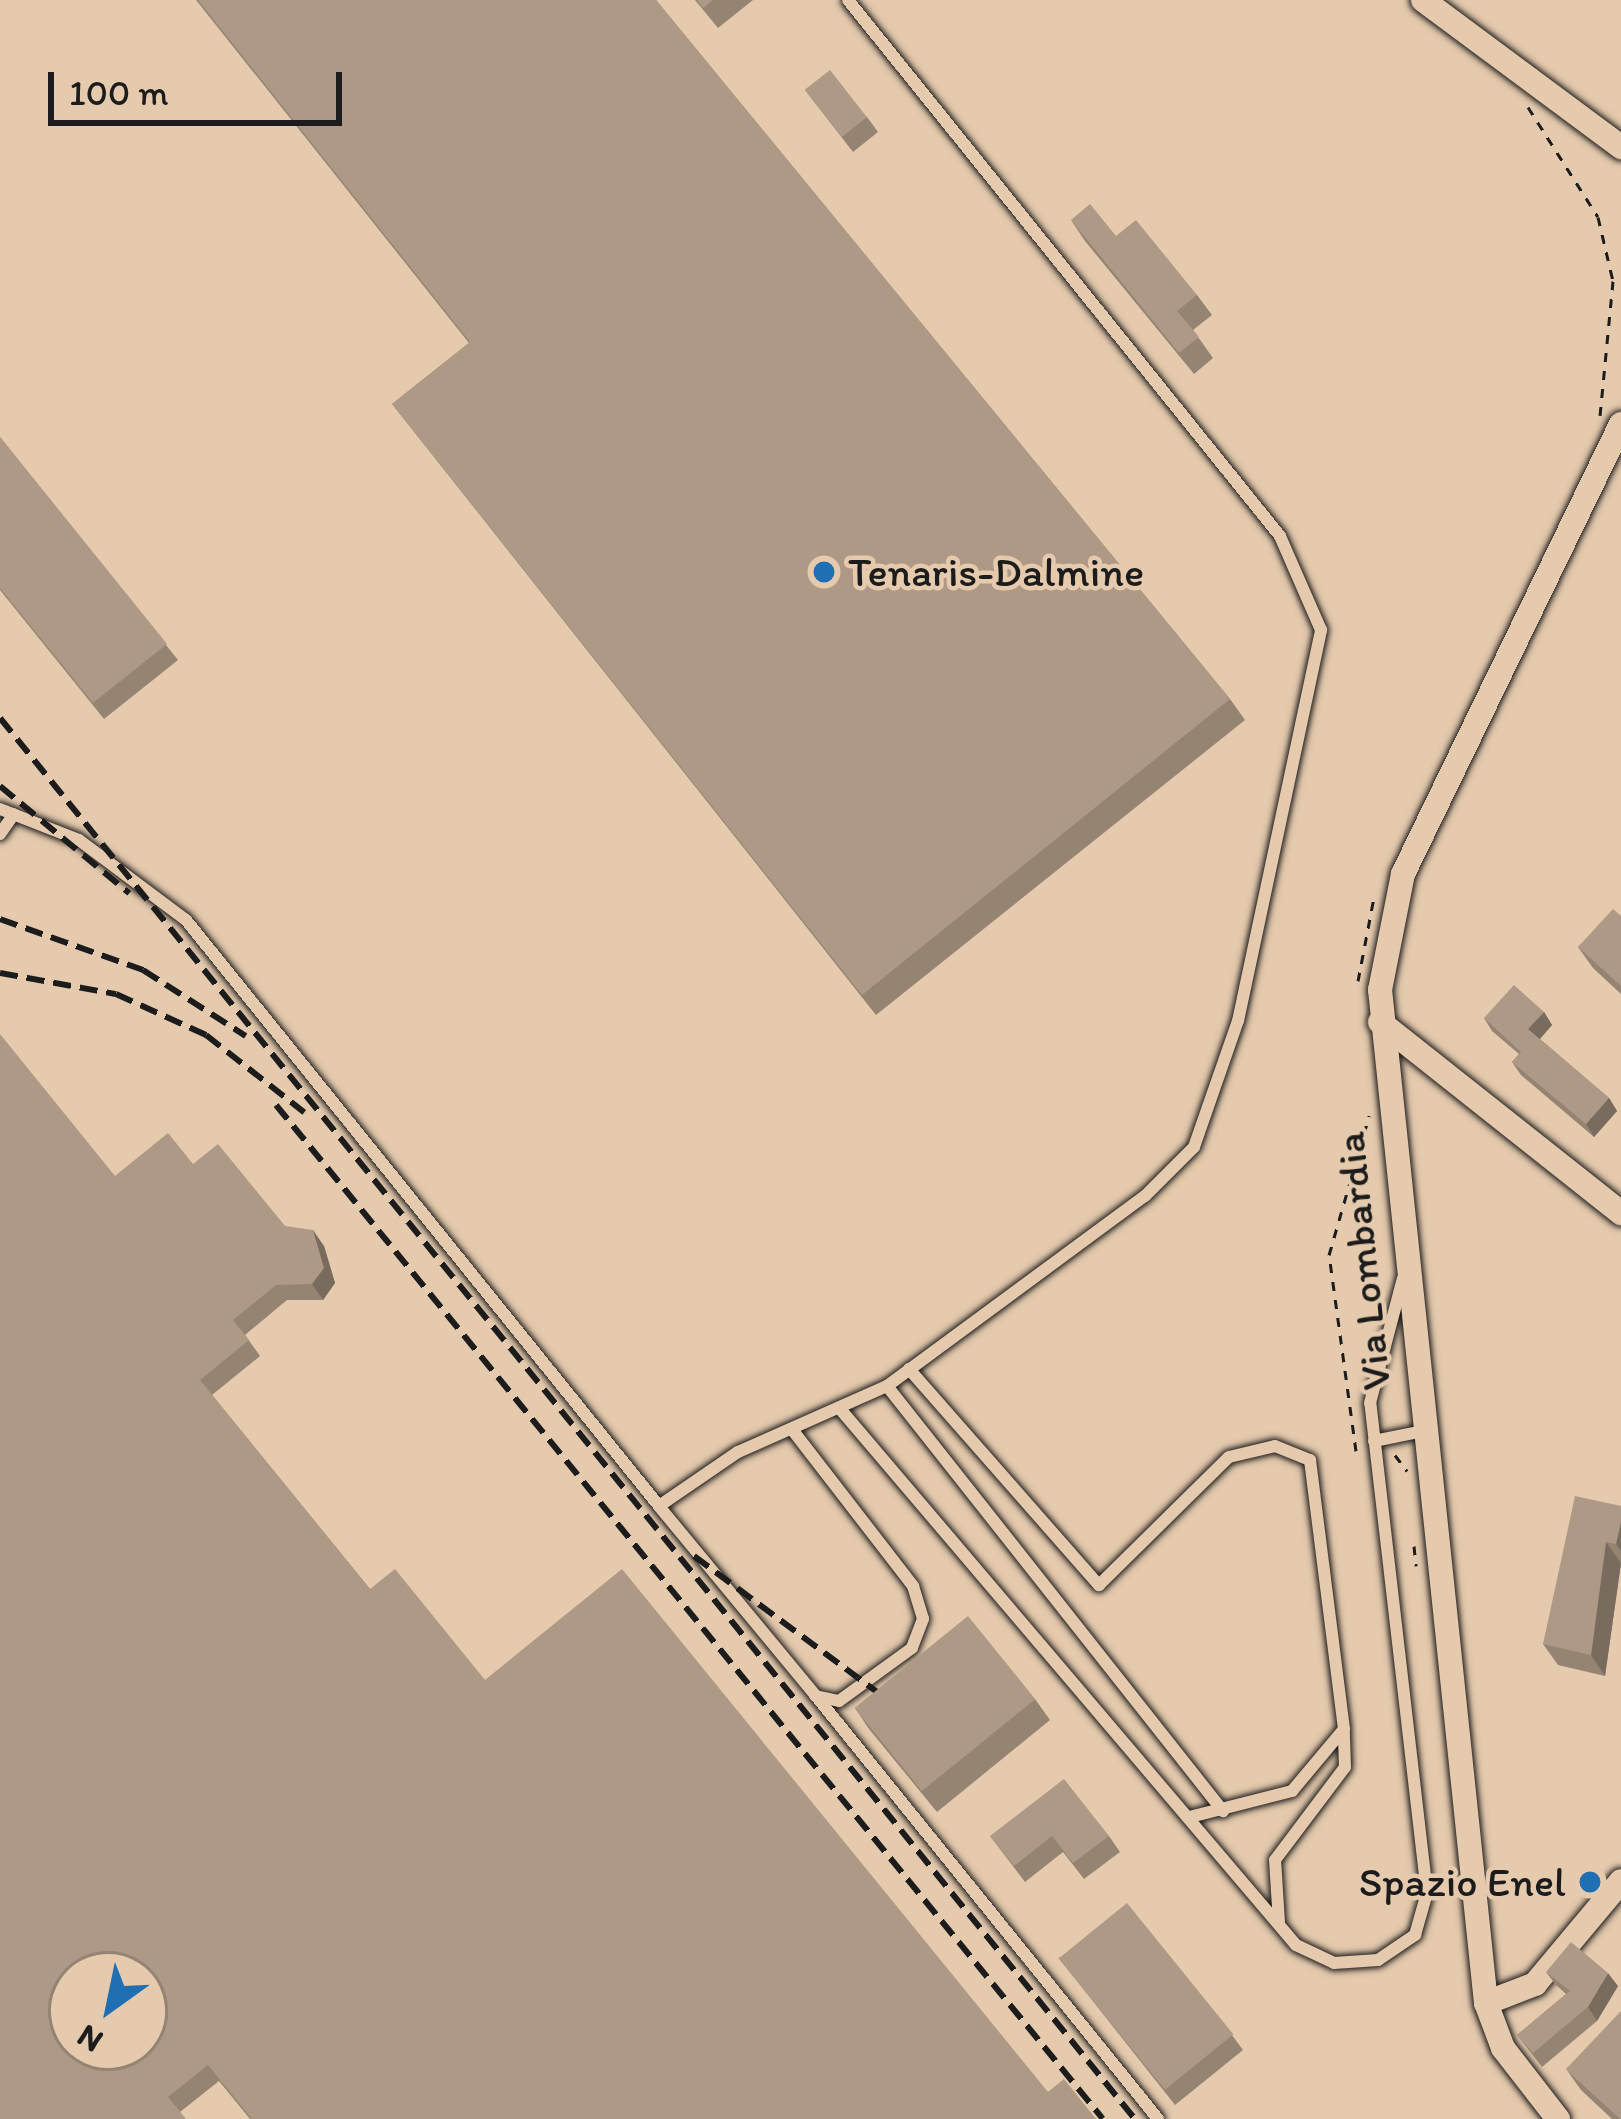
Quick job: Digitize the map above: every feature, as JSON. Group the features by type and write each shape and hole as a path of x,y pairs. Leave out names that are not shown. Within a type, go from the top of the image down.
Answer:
{"street":[{"path":"1423,0 1621,147"},
{"path":"1575,117 1621,166"},
{"name":"Via Lombardia","path":"1558,2119 1503,2048 1486,2003 1419,1432 1380,1022 1397,889 1609,423"},
{"path":"1380,1022 1621,1213"},
{"path":"1486,2003 1534,1984 1621,1881"}],"lane":[{"path":"659,1506 738,1452 794,1432 887,1386 1145,1196 1204,1130 1322,630 1280,536 848,0"},
{"path":"0,835 7,811 79,840 186,920 1158,2119"},
{"path":"841,1410 1279,1924 1308,1953 1363,1964 1405,1946 1426,1907 1374,1447 1372,1378 1403,1276"},
{"path":"909,1369 1096,1584 1220,1463 1275,1446 1313,1465 1345,1768 1275,1860 1279,1924"},
{"path":"887,1386 1223,1811"},
{"path":"794,1432 908,1580 922,1618 912,1648 847,1698 815,1696"},
{"path":"1374,1447 1419,1432"},
{"path":"1190,1817 1302,1784 1344,1730"}],"path":[{"path":"1517,97 1598,217 1613,322 1609,423"},
{"path":"1359,1001 1379,885"},
{"path":"1368,1096 1370,1130 1329,1255 1354,1451 1374,1447 1393,1454 1411,1478"},
{"path":"1414,1533 1418,1575"}],"building":[{"name":"Tenaris-Dalmine","path":"198,0 656,0 1230,699 862,995 392,404 470,342"},
{"path":"830,70 867,117 842,137 805,90"},
{"path":"1090,204 1116,236 1136,220 1197,295 1177,311 1199,337 1179,353 1071,220"},
{"path":"0,437 167,644 93,703 0,588"},
{"path":"1613,909 1621,916 1621,986 1578,947"},
{"path":"1514,985 1544,1012 1528,1029 1609,1098 1586,1124 1512,1062 1521,1052 1484,1018"},
{"path":"0,1034 115,1176 168,1133 193,1164 218,1144 285,1226 313,1230 324,1268 312,1284 276,1285 233,1320 249,1340 200,1380 370,1589 395,1569 485,1680 622,1569 1048,2092 1064,2079 1096,2119 252,2119 208,2065 168,2097 186,2119 0,2119"},
{"path":"1575,1496 1621,1506 1616,1544 1606,1542 1591,1655 1543,1644"},
{"path":"968,1616 1035,1699 922,1791 855,1708"},
{"path":"1064,1779 1109,1836 1073,1863 1052,1836 1014,1866 990,1836"},
{"path":"1127,1903 1233,2034 1165,2090 1059,1958"},
{"path":"1571,1942 1608,1973 1588,2007 1533,2053 1517,2035 1570,1991 1546,1972"},
{"path":"1621,2011 1621,2119 1620,2119 1566,2069"}],"railway":[{"path":"0,718 1135,2119"},
{"path":"0,786 129,893"},
{"path":"0,919 143,970 246,1036"},
{"path":"0,973 116,994 206,1035 304,1112"},
{"path":"276,1105 1103,2119"},
{"path":"694,1556 897,1707"}],"place":[{"name":"Tenaris-Dalmine","path":"824,572"},
{"name":"Spazio Enel","path":"1590,1882"}]}
